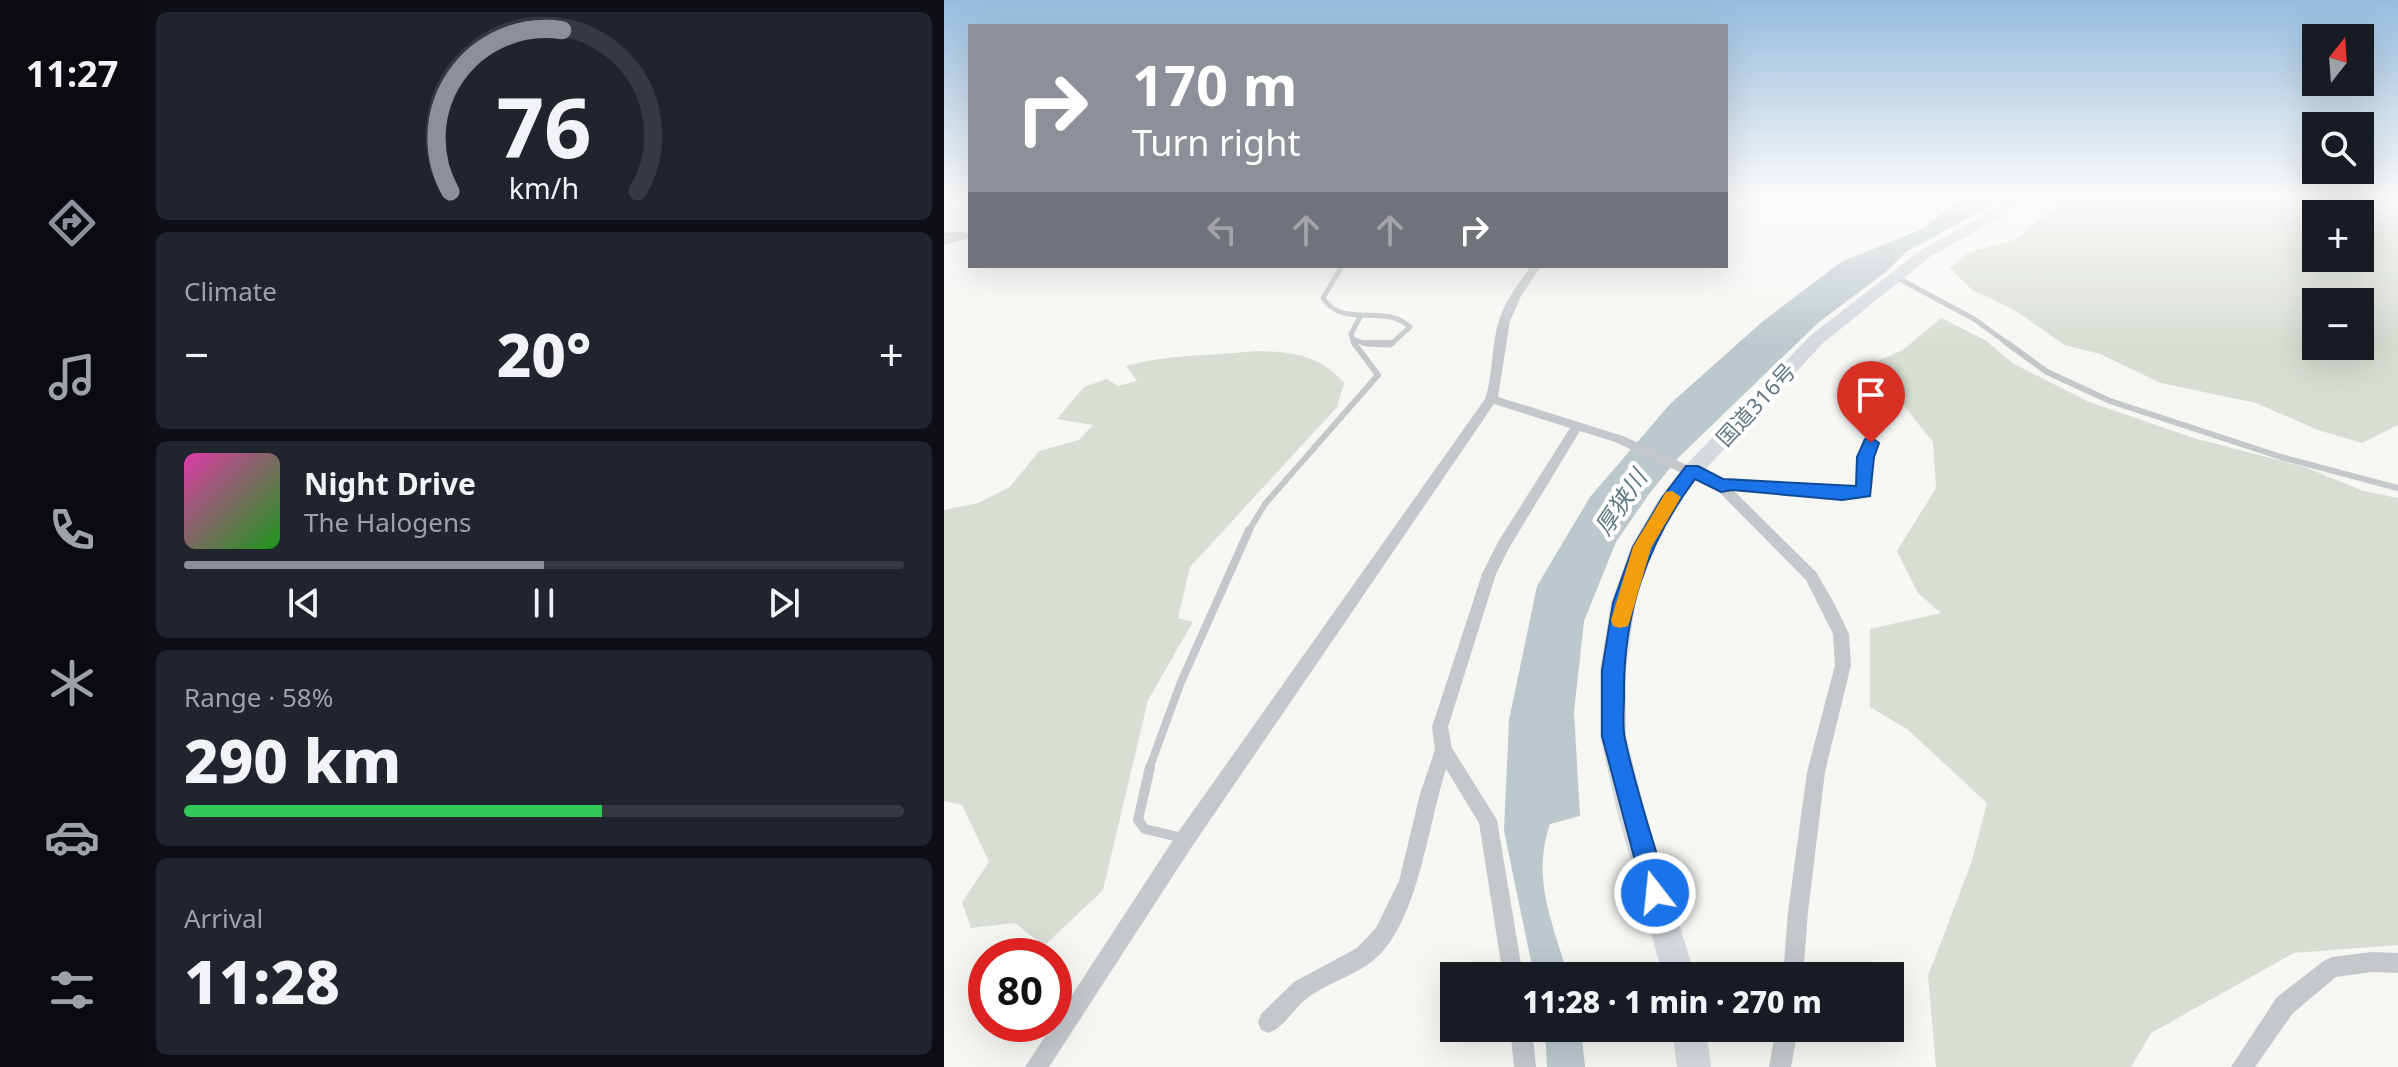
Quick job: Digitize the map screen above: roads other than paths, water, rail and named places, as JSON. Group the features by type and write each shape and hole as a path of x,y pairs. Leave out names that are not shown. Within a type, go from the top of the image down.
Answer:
{"highway":[{"name":"国道316号","path":"1675,962 1632,815 1613,736 1613,670 1623,603 1642,547 1688,469 1817,339 1894,276 1941,245"},
{"path":"1691,1042 1694,1067"}],"street":[{"path":"1036,1067 1186,838 1491,399 1497,383 1503,327 1518,294 1535,268"},
{"path":"1491,399 1619,439 1721,486 1811,576 1841,634 1843,665 1816,772 1794,962"},
{"path":"1511,962 1488,820 1444,750 1440,727 1489,574 1578,425"},
{"path":"1721,486 1732,483 1842,494 1864,492 1865,457 1871,443"},
{"path":"1269,1022 1301,989 1364,955 1383,935 1408,883 1429,794 1444,750"},
{"path":"2242,1067 2285,1005 2332,967 2372,962 2398,963"},
{"path":"1522,1042 1525,1067"},
{"path":"1780,1067 1784,1042"}],"lane":[{"path":"1341,268 1323,298 1326,304 1337,312 1360,317 1370,314 1396,318 1407,322 1410,327 1390,345 1367,344 1352,339"},
{"path":"1894,276 1983,325 2047,372 2110,401 2281,457 2398,488"},
{"path":"1186,838 1145,829 1138,820 1141,794 1160,735 1243,549 1248,528 1261,506 1278,491 1378,375 1352,339 1351,327 1360,317"}],"water":[{"name":"厚狭川","path":"1883,245 1919,245 1819,322 1679,457 1616,542 1584,621 1574,712 1580,816 1550,824 1545,844 1543,882 1546,901 1564,962 1531,962 1504,831 1509,720 1537,586 1590,497 1670,404 1762,322 1841,262"},
{"path":"1546,1042 1582,1042 1585,1067 1547,1067"}]}
